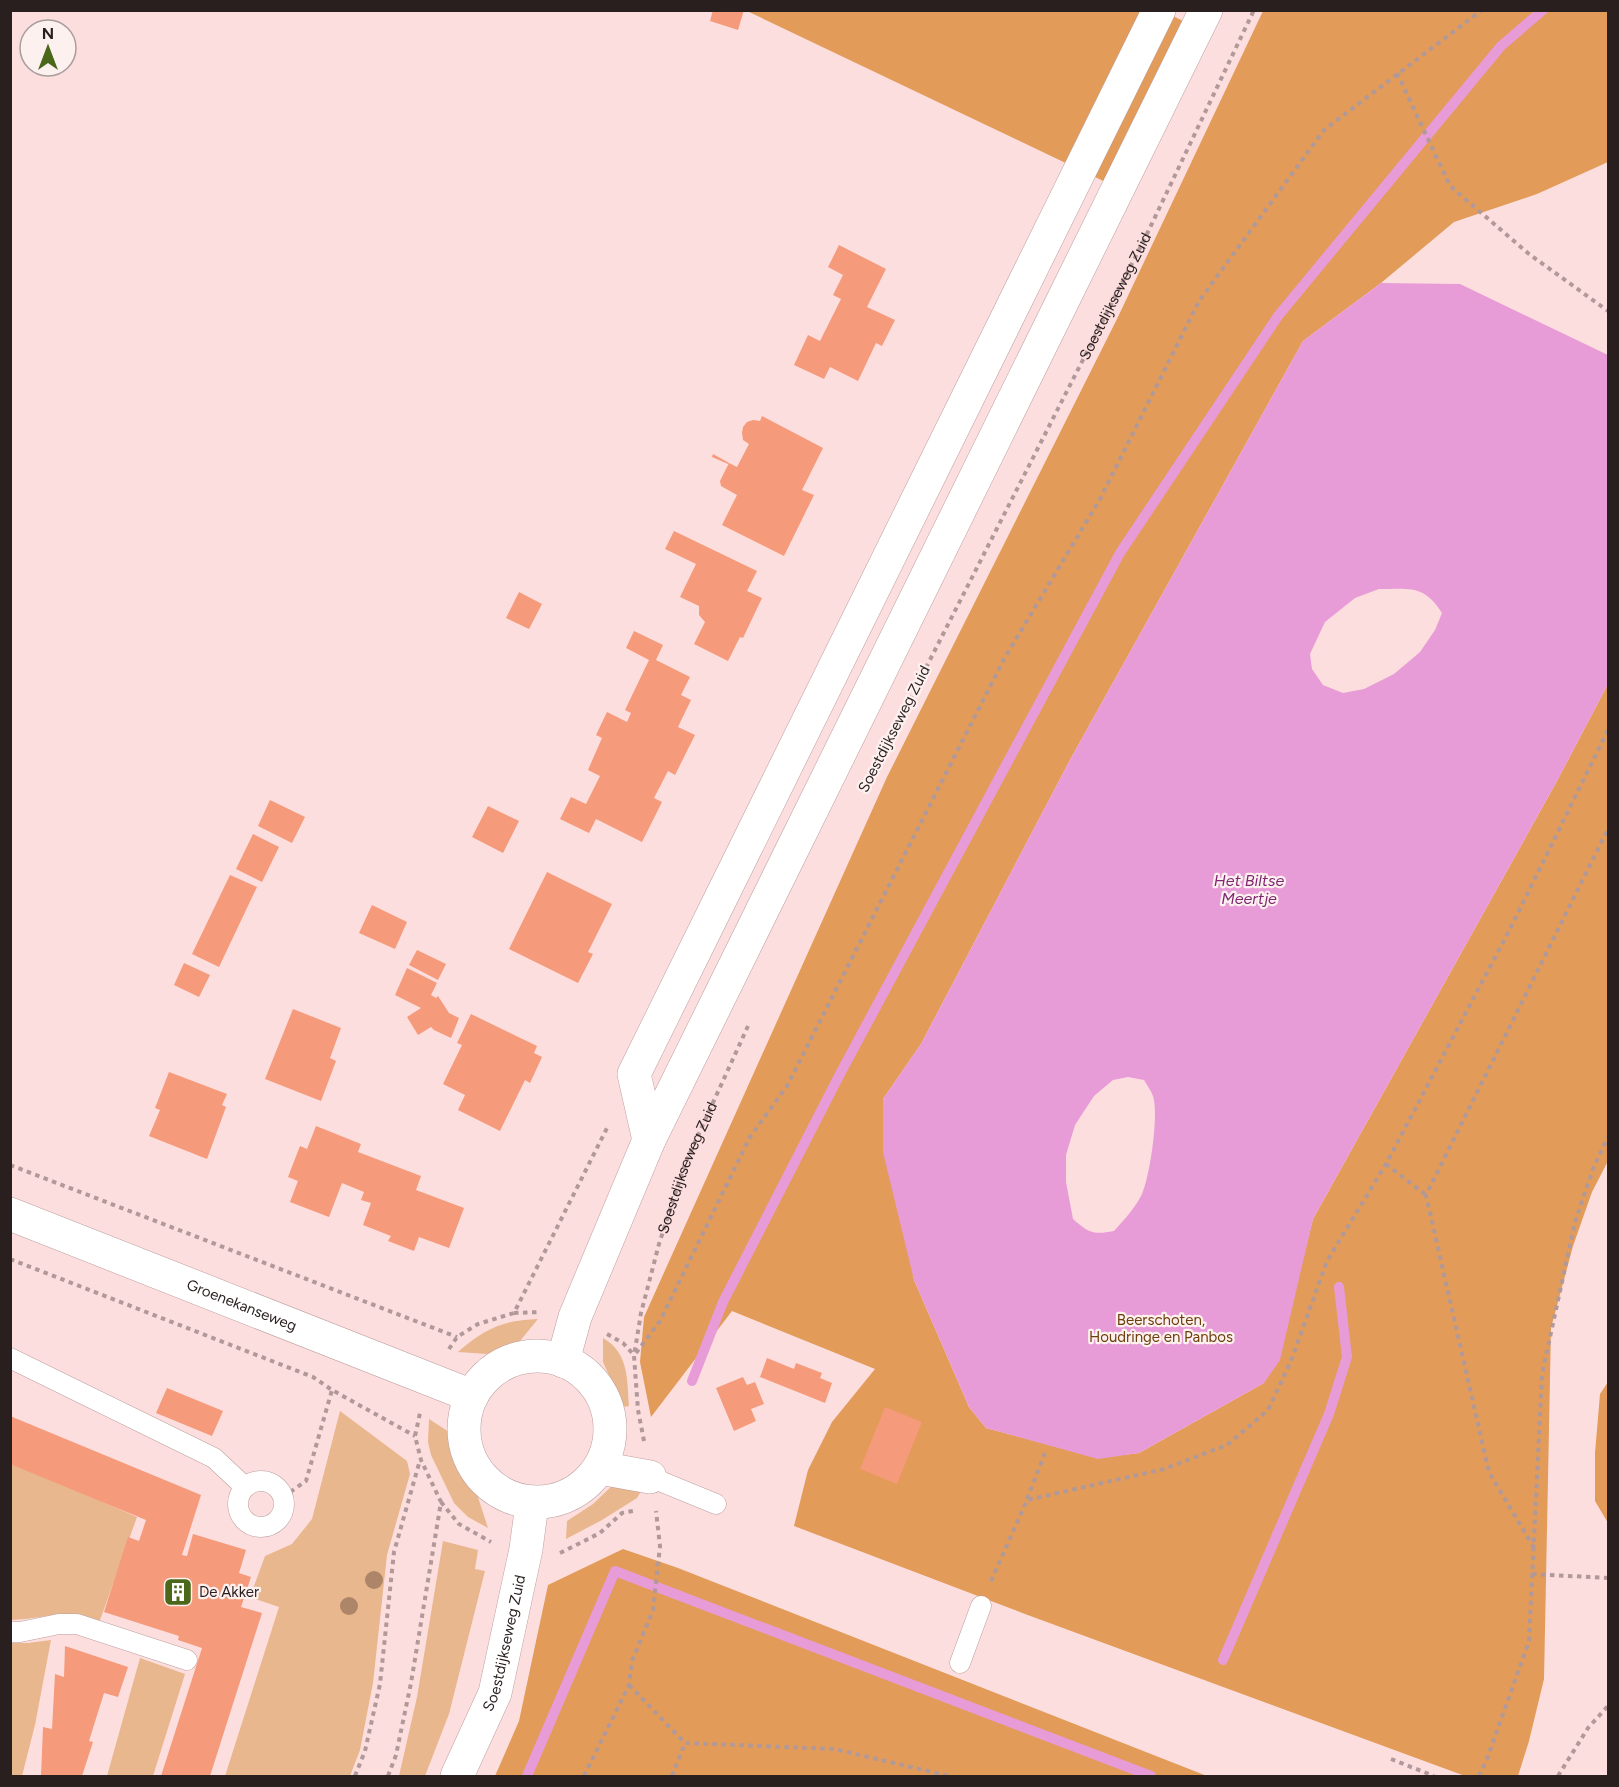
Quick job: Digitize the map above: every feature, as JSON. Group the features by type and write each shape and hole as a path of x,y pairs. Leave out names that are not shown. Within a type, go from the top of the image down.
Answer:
{"main road":[{"path":"649,1140 634,1074 1159,10"},
{"path":"563,1361 575,1317 649,1140 1206,10"},
{"name":"Groenekanseweg","path":"10,1214 472,1396"},
{"path":"543,1356 563,1361 582,1371 597,1386 607,1406 611,1427 608,1448 600,1468 586,1484 568,1496 548,1502 532,1504 504,1495 486,1481 472,1463 465,1441 465,1418 472,1396 485,1379 502,1365 522,1358 543,1356"},
{"path":"600,1468 650,1477"},
{"name":"Soestdijkseweg Zuid","path":"457,1776 495,1693 526,1549 532,1504"}],"lane":[{"path":"10,1358 214,1458 245,1487"},
{"path":"650,1477 716,1504"},
{"path":"266,1481 274,1484 284,1497 285,1505 279,1520 265,1528 258,1528 245,1521 241,1515 238,1501 245,1487 251,1483 266,1481"},
{"path":"960,1663 981,1606"},
{"path":"10,1632 59,1624 77,1624 187,1660"}],"path":[{"name":"Soestdijkseweg Zuid","path":"879,759 1146,236 1254,10"},
{"path":"634,1356 660,1321 750,1137 787,1086 1004,659 1100,499 1199,301 1324,130 1482,10"},
{"path":"1397,73 1450,186 1529,254 1608,311"},
{"path":"1027,1500 1164,1469 1227,1445 1268,1410 1291,1361 1327,1261 1386,1164 1509,931 1608,730"},
{"path":"1426,1196 1608,829"},
{"name":"Soestdijkseweg Zuid","path":"650,1477 638,1410 634,1356 641,1313 685,1164 748,1026"},
{"path":"1479,1776 1529,1641 1542,1374 1575,1222 1594,1166 1608,1137"},
{"path":"1386,1164 1426,1196 1489,1472 1534,1548"},
{"path":"10,1165 457,1337"},
{"path":"10,1259 313,1377 415,1436"},
{"path":"284,1497 306,1481 332,1390"},
{"path":"981,1606 1045,1453"},
{"path":"355,1776 365,1751 380,1684 394,1552 421,1460"},
{"path":"584,1776 629,1685 633,1661 653,1610 660,1546"},
{"path":"1533,1574 1608,1578"},
{"path":"629,1685 685,1743 834,1749 949,1776"},
{"path":"1558,1776 1588,1728 1608,1706"},
{"path":"672,1776 685,1743"},
{"path":"1391,1759 1434,1776"}],"shaded area":[{"path":"1161,10 1197,28 1118,188 747,11"},
{"path":"1263,11 1608,11 1608,162 1537,194 1454,222 1381,283 1303,341 1071,758 921,1044 883,1099 914,1280 969,1407 986,1428 1098,1458 1139,1453 1264,1383 1313,1219 1557,781 1608,684 1608,1161 1592,1192 1573,1246 1551,1328 1544,1679 1518,1776 1465,1776 1025,1614 794,1526 808,1470 832,1422 875,1369 732,1311 651,1417 640,1362 644,1317 887,777 1117,319"},
{"path":"538,1319 520,1341 487,1354 458,1352 495,1327 514,1321"},
{"path":"603,1338 612,1344 622,1359 627,1377 629,1406 623,1407 603,1362"},
{"path":"1608,1382 1608,1523 1595,1501 1595,1453 1600,1394"},
{"path":"340,1411 407,1461 410,1474 387,1555 373,1683 360,1750 350,1776 225,1776 279,1607 250,1597 265,1556 292,1544 312,1519"},
{"path":"429,1419 449,1432 461,1469 476,1491 488,1528 468,1517 454,1503 431,1455 428,1442"},
{"path":"10,1461 137,1517 99,1623 87,1618 65,1615 11,1620"},
{"path":"616,1482 644,1486 637,1498 566,1539 567,1521 593,1504"},
{"path":"443,1541 478,1550 475,1569 485,1571 449,1714 425,1776 399,1776 417,1697"},
{"path":"623,1549 678,1568 1207,1776 495,1776 519,1721 548,1585"},
{"path":"51,1640 35,1725 22,1776 11,1776 11,1643"},
{"path":"140,1658 185,1674 153,1776 107,1776"}],"water":[{"name":"Het Biltse Meertje","path":"1381,283 1460,284 1608,355 1608,684 1557,781 1313,1219 1280,1360 1264,1383 1139,1453 1098,1459 986,1428 969,1407 914,1280 883,1152 883,1099 921,1044 1071,758 1303,341","holes":["1379,589 1415,590 1429,597 1442,613 1435,630 1420,652 1394,674 1364,689 1343,693 1323,685 1312,669 1310,654 1325,622 1355,598","1128,1077 1144,1080 1155,1105 1153,1145 1148,1174 1142,1194 1114,1231 1092,1232 1073,1219 1066,1182 1066,1155 1075,1125 1094,1096 1113,1080"]}],"building":[{"path":"713,10 744,10 738,30 710,21"},
{"path":"839,245 886,269 867,307 895,320 882,346 876,343 858,381 830,367 824,379 794,365 808,335 820,341 841,299 833,295 843,275 828,267"},
{"path":"762,416 823,448 802,490 814,495 784,556 722,525 737,495 721,486 720,481 729,463 737,467 749,444 743,440 743,427 747,422 760,421"},
{"path":"713,454 729,463 712,457"},
{"path":"674,531 757,571 747,591 762,598 743,638 740,637 728,661 694,644 705,622 699,615 699,606 680,597 696,564 665,549"},
{"path":"519,592 542,604 529,629 506,618"},
{"path":"634,631 663,645 656,660 690,677 681,695 691,700 678,727 695,735 675,775 668,771 654,798 662,802 642,842 596,819 589,833 560,819 571,797 586,804 600,776 588,770 602,738 596,735 607,712 627,722 631,713 625,710 649,660 626,648"},
{"path":"270,800 305,817 292,843 258,826"},
{"path":"488,806 519,821 503,853 472,837"},
{"path":"253,834 279,847 262,882 236,869"},
{"path":"547,872 612,904 588,952 593,954 578,983 509,949"},
{"path":"230,875 257,887 219,967 192,954"},
{"path":"372,905 407,922 395,949 359,933"},
{"path":"417,950 446,964 438,980 409,965"},
{"path":"184,963 210,975 199,997 174,985"},
{"path":"407,968 437,983 431,995 436,998 438,996 449,1013 459,1018 451,1038 431,1027 418,1035 407,1017 421,1008 395,995"},
{"path":"293,1009 341,1028 330,1058 336,1061 321,1101 265,1079"},
{"path":"471,1014 537,1046 534,1053 542,1057 530,1083 525,1080 500,1131 458,1110 465,1095 443,1084 462,1045 457,1043"},
{"path":"169,1072 227,1094 222,1105 226,1107 207,1159 149,1136 160,1110 155,1108"},
{"path":"316,1126 361,1144 358,1152 421,1176 416,1190 464,1208 449,1248 419,1237 414,1251 388,1241 391,1236 363,1225 371,1203 361,1200 364,1192 342,1183 329,1217 290,1202 298,1181 288,1177 300,1146 307,1149"},
{"path":"767,1358 794,1369 796,1363 822,1373 820,1378 832,1383 825,1403 760,1377"},
{"path":"743,1377 747,1385 755,1382 764,1404 751,1409 756,1421 734,1431 716,1388"},
{"path":"167,1388 223,1411 212,1436 156,1413"},
{"path":"885,1407 922,1422 897,1484 860,1469"},
{"name":"De Akker","path":"10,1416 201,1495 182,1555 187,1556 193,1534 246,1550 239,1573 251,1577 241,1607 262,1613 210,1776 161,1776 202,1648 178,1640 179,1636 104,1612 128,1537 139,1541 146,1520 10,1464"},
{"path":"65,1646 128,1667 118,1697 104,1693 89,1741 93,1742 82,1776 41,1776 43,1727 52,1729 55,1674 64,1677"}],"waterway":[{"path":"692,1381 723,1302 840,1074 1120,553 1278,316 1501,46 1543,10"},
{"path":"1223,1660 1329,1414 1347,1357 1339,1287"},
{"path":"527,1776 615,1571 1151,1776"}],"place":[{"name":"De Akker","path":"178,1592"}],"park label":[{"name":"Beerschoten, Houdringe en Panbos","path":"1161,1328"}]}
